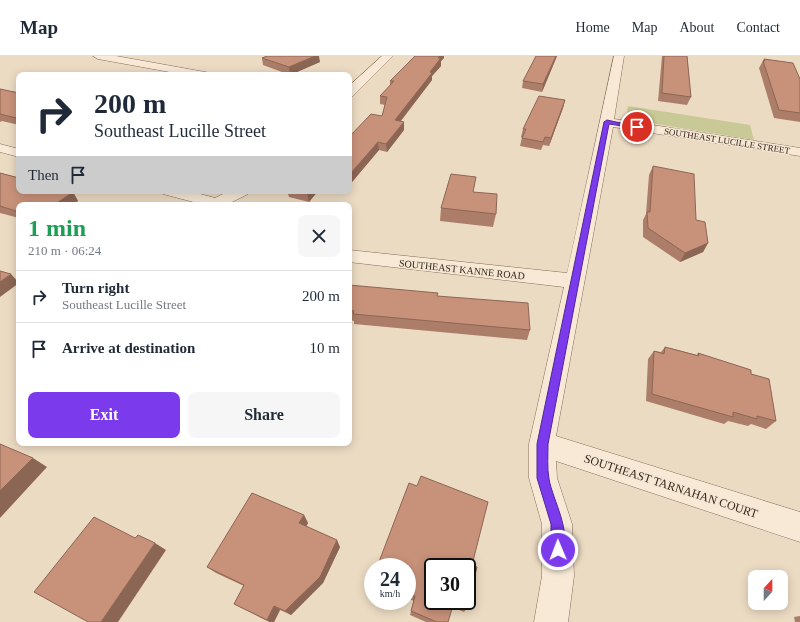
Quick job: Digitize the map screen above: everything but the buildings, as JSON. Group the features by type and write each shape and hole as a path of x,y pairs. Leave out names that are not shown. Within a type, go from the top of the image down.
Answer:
{"street":[{"path":"98,56 189,72"},
{"path":"135,62 148,56"},
{"path":"352,90 388,56"},
{"path":"550,622 558,576 557,524 543,478 542,444 619,56"},
{"name":"SOUTHEAST LUCILLE STREET","path":"607,122 800,152"},
{"path":"0,148 16,152"},
{"path":"180,194 210,202"},
{"path":"221,202 236,194"},
{"name":"SOUTHEAST KANNE ROAD","path":"352,256 575,281"},
{"name":"SOUTHEAST TARNAHAN COURT","path":"542,444 800,527"}],"green space":[{"path":"628,106 750,125 754,140 626,119"}],"route":[{"path":"558,550 557,524 543,478 542,444 607,122 637,127"}]}
